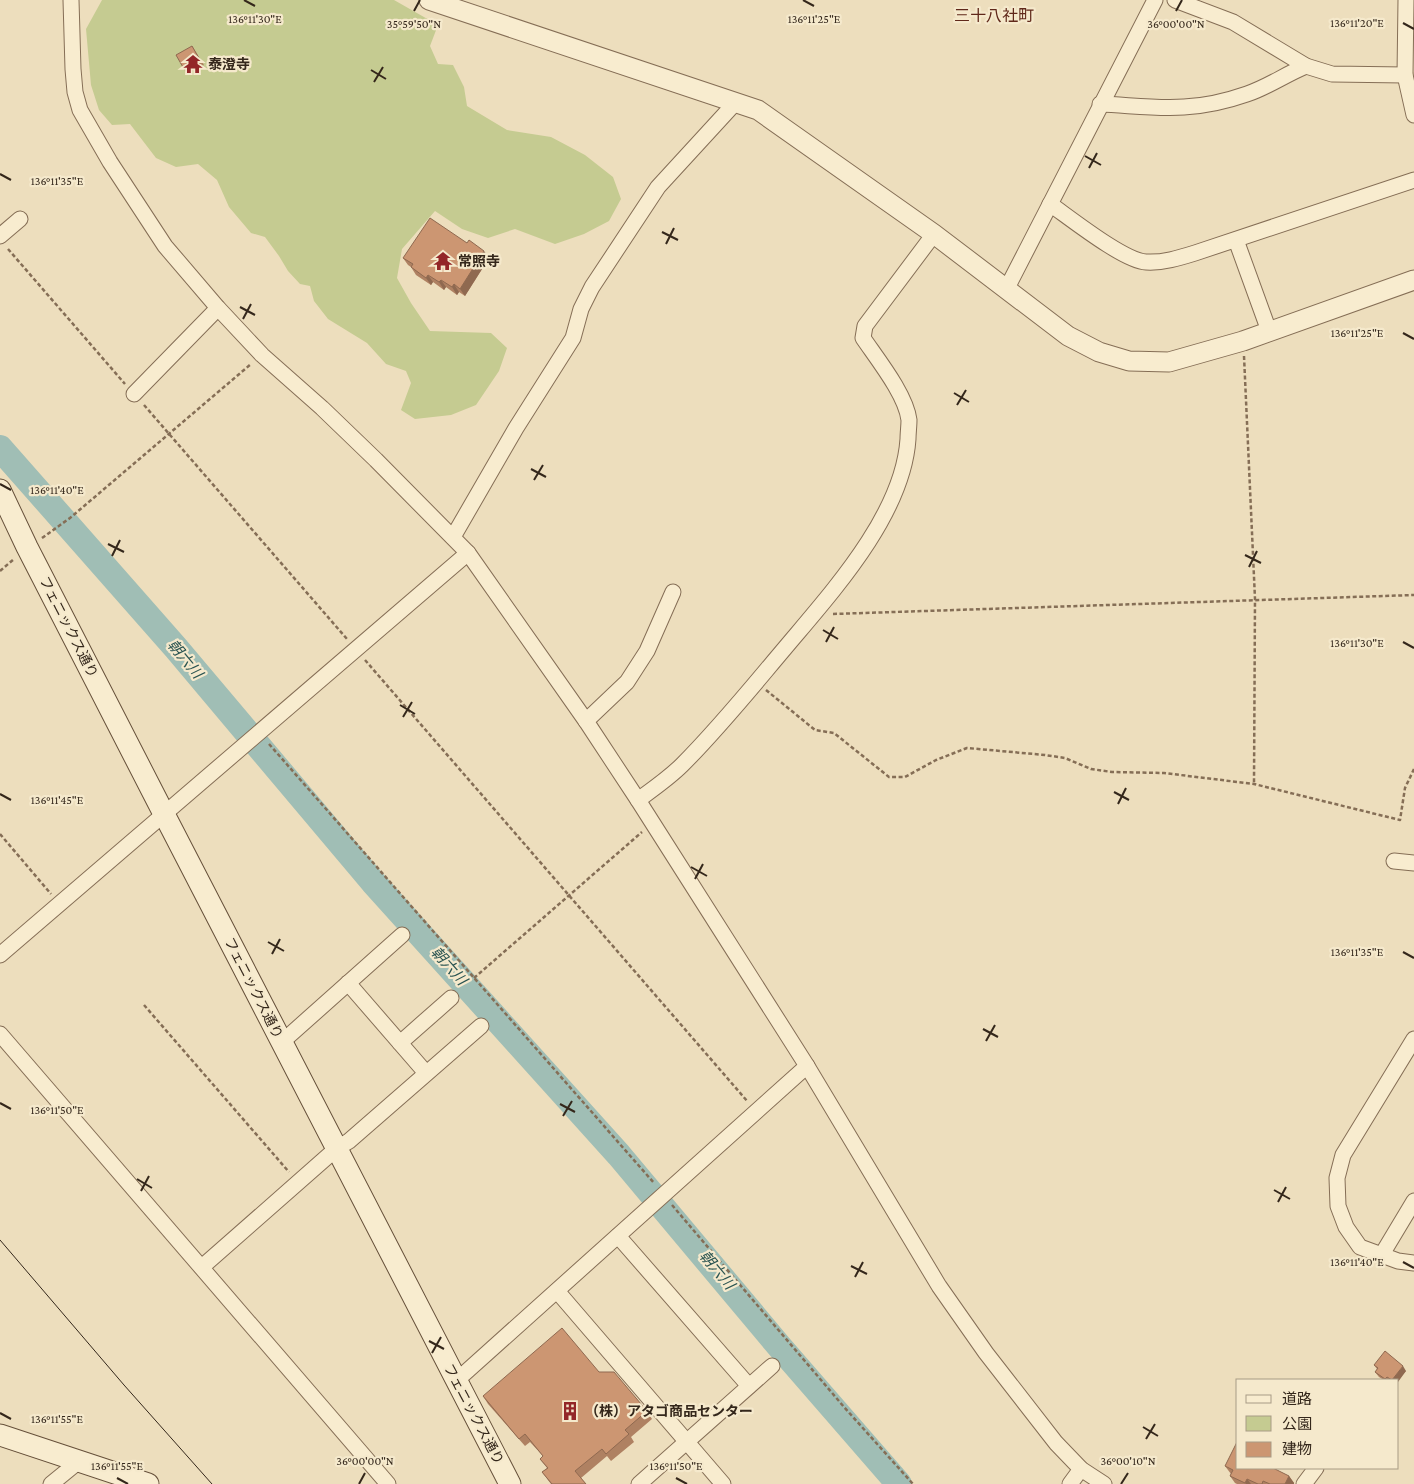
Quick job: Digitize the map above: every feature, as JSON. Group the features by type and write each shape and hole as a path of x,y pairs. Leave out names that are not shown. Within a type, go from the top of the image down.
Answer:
{"main road":[{"name":"フェニックス通り","path":"0,490 27,547 510,1484"},
{"path":"1,1437 147,1484"}],"street":[{"path":"71,0 72,69 80,110 110,162 165,246 218,308 262,355 329,415 468,553 586,721 638,800 807,1066 939,1286 986,1352 1056,1443 1081,1469 1104,1484"},
{"path":"429,0 758,110 934,234 1008,288 1068,336 1099,352 1129,361 1169,362 1243,341 1414,280"},
{"path":"1008,288 1100,104 1155,0"},
{"path":"1175,0 1233,22 1306,66 1332,74 1406,75"},
{"path":"1406,0 1406,75 1414,114"},
{"path":"1100,104 1184,107 1222,102 1250,93 1271,84 1290,72 1306,66"},
{"path":"453,537 516,428 573,338 581,309 592,287 658,187 736,102"},
{"path":"1050,204 1126,256 1144,262 1163,262 1236,240 1414,180"},
{"path":"3,242 20,219"},
{"path":"638,800 681,766 757,682 816,612 860,554 884,514 907,456 909,420 904,402 863,338 865,326 934,234"},
{"path":"1236,240 1269,331"},
{"path":"134,394 218,308"},
{"path":"0,955 468,553"},
{"path":"586,721 627,682 647,651 672,592"},
{"path":"1394,861 1414,863"},
{"path":"282,1042 402,935"},
{"path":"348,983 426,1073"},
{"path":"400,1043 451,998"},
{"path":"202,1267 336,1148 349,1141 481,1026"},
{"path":"0,1034 388,1484"},
{"path":"1414,1039 1343,1154 1337,1178 1338,1206 1346,1227 1360,1247 1381,1256 1414,1263"},
{"path":"456,1381 807,1066"},
{"path":"1381,1256 1414,1201"},
{"path":"618,1236 749,1386"},
{"path":"557,1291 722,1484"},
{"path":"639,1484 772,1366"},
{"path":"51,1484 78,1462"},
{"path":"1070,1484 1081,1469"},
{"path":"1304,1484 1315,1469"}],"path":[{"path":"3,242 756,1112"},
{"path":"1243,341 1255,599 1254,784"},
{"path":"56,528 262,355"},
{"path":"816,612 833,614 1414,595"},
{"path":"757,682 815,730 834,733 889,776 906,777 936,760 967,748 1065,758 1090,769 1112,772 1164,773 1254,784 1400,820 1405,788 1414,769"},
{"path":"255,737 474,978 659,1199 913,1484"},
{"path":"474,978 652,823"},
{"path":"0,834 60,903"},
{"path":"144,1005 298,1182"}],"green space":[{"path":"102,0 394,0 438,25 430,46 438,64 453,65 464,87 467,106 507,130 551,137 585,155 613,177 621,199 609,221 584,234 555,244 515,229 488,238 462,229 435,211 402,249 397,278 430,331 491,333 507,348 499,371 476,405 451,415 415,419 401,410 411,383 406,371 386,364 367,343 328,319 314,301 310,286 300,284 288,271 265,237 251,233 229,207 217,180 198,164 176,167 156,158 130,124 112,125 99,110 91,85 86,29"}],"building":[{"path":"192,46 200,60 184,69 176,55"},
{"path":"430,218 467,243 469,240 484,251 460,289 454,284 452,287 428,275 426,278 411,267 413,264 403,258"},
{"name":"（株）アタゴ商品センター","path":"562,1328 599,1372 614,1372 647,1411 625,1430 629,1434 606,1454 602,1449 575,1471 586,1484 552,1484 542,1472 548,1468 540,1459 543,1456 525,1434 519,1439 483,1396"},
{"path":"1385,1351 1403,1366 1393,1379 1387,1377 1385,1379 1375,1372 1378,1368 1374,1365"},
{"path":"1236,1444 1236,1469 1275,1469 1289,1476 1285,1484 1270,1484 1263,1481 1262,1484 1258,1484 1247,1479 1245,1483 1230,1476 1233,1470 1225,1466"}],"waterway":[{"name":"朝六川","path":"0,448 176,648 373,882 619,1155 779,1346 899,1484"}],"tram line":[{"path":"0,1240 212,1484"}],"place":[{"name":"泰澄寺","path":"193,64"},
{"name":"常照寺","path":"443,261"},
{"name":"（株）アタゴ商品センター","path":"570,1411"}],"district":[{"name":"三十八社町","path":"994,15"}]}
